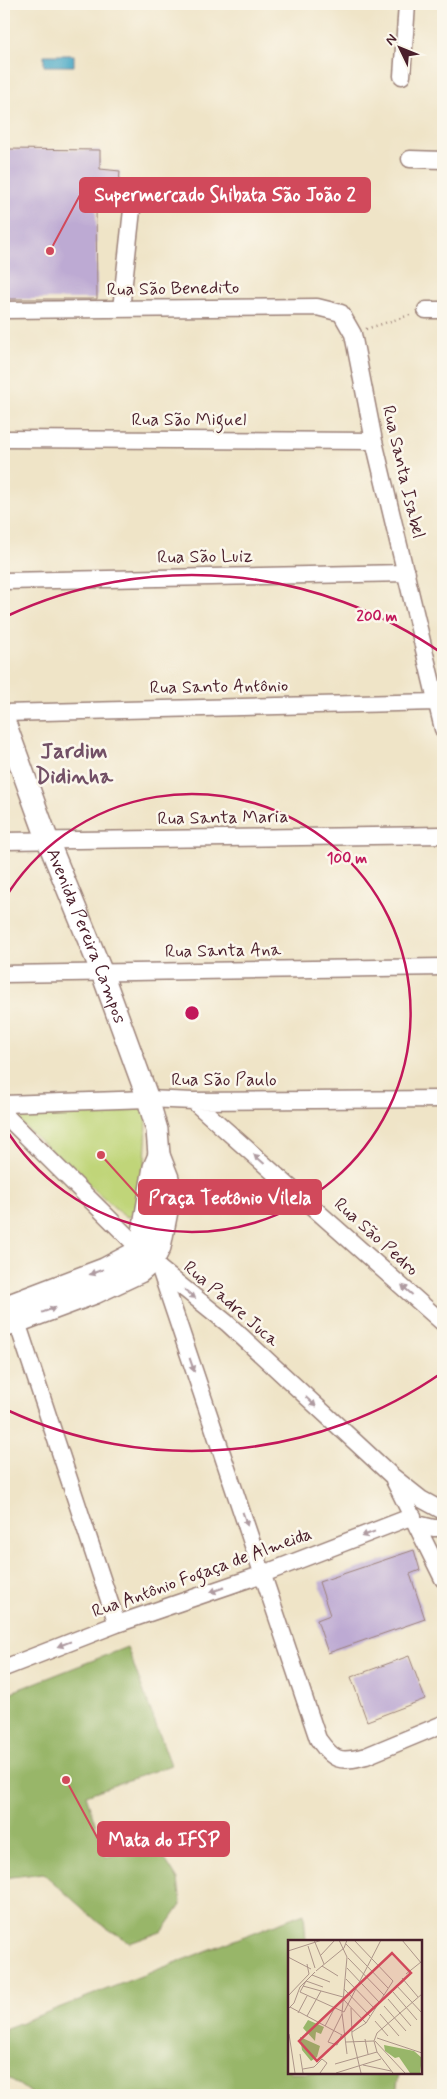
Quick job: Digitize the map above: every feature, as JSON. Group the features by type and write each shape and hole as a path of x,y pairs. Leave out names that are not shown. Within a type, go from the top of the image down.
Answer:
{"main road":[{"name":"Avenida Pereira Campos","path":"4,720 48,841 102,974 148,1099 157,1130 159,1155 168,1178 168,1206 164,1233 151,1260"},
{"path":"8,1319 104,1269 151,1260"}],"street":[{"path":"402,76 407,4"},
{"path":"410,159 443,160"},
{"path":"121,309 134,192"},
{"name":"Rua São Benedito","path":"4,310 317,307 342,313"},
{"path":"426,310 443,310"},
{"name":"Rua Santa Isabel","path":"342,313 353,334 374,441 443,729"},
{"name":"Rua São Miguel","path":"4,439 374,441"},
{"name":"Rua São Luiz","path":"4,581 407,573"},
{"name":"Rua Santo Antônio","path":"4,713 436,702"},
{"name":"Rua Santa Maria","path":"4,842 443,835"},
{"name":"Rua Santa Ana","path":"4,974 102,974 443,967"},
{"name":"Rua São Paulo","path":"4,1104 148,1099 193,1101 443,1099"},
{"name":"Rua São Pedro","path":"193,1101 443,1323"},
{"name":"Rua Padre Juca","path":"4,1114 151,1260 226,1323 392,1476 421,1499 443,1512"},
{"path":"151,1260 264,1574 318,1739 327,1752 338,1760 352,1759 366,1756 443,1724"},
{"path":"8,1319 117,1624"},
{"path":"392,1476 443,1579"},
{"path":"415,1520 434,1528 443,1528"},
{"name":"Rua Antônio Fogaça de Almeida","path":"4,1668 117,1624 415,1520"}],"path":[{"path":"353,334 426,310"}],"green space":[{"path":"131,1101 136,1103 147,1116 142,1184 135,1209 129,1217 124,1216 16,1119 15,1114"},
{"path":"127,1647 171,1765 86,1795 106,1857 156,1845 178,1880 181,1905 163,1931 130,1943 99,1923 43,1873 4,1878 4,1695"},
{"path":"304,1913 306,1940 288,1940 288,2074 399,2074 396,2095 33,2095 4,2074 4,2029"}],"water":[{"path":"44,55 74,55 74,66 44,66"}],"building":[{"path":"4,149 100,150 100,169 120,171 118,202 96,203 97,299 4,299"},
{"path":"414,1550 420,1570 410,1574 425,1619 328,1653 317,1620 330,1615 319,1582"},
{"path":"409,1656 425,1699 367,1721 351,1677"}],"place":[{"name":"Supermercado Shibata São João 2","path":"50,251"},
{"name":"Praça Teotônio Vilela","path":"101,1155"},
{"name":"Mata do IFSP","path":"66,1780"}],"district":[{"name":"Jardim Didinha","path":"74,764"}]}
